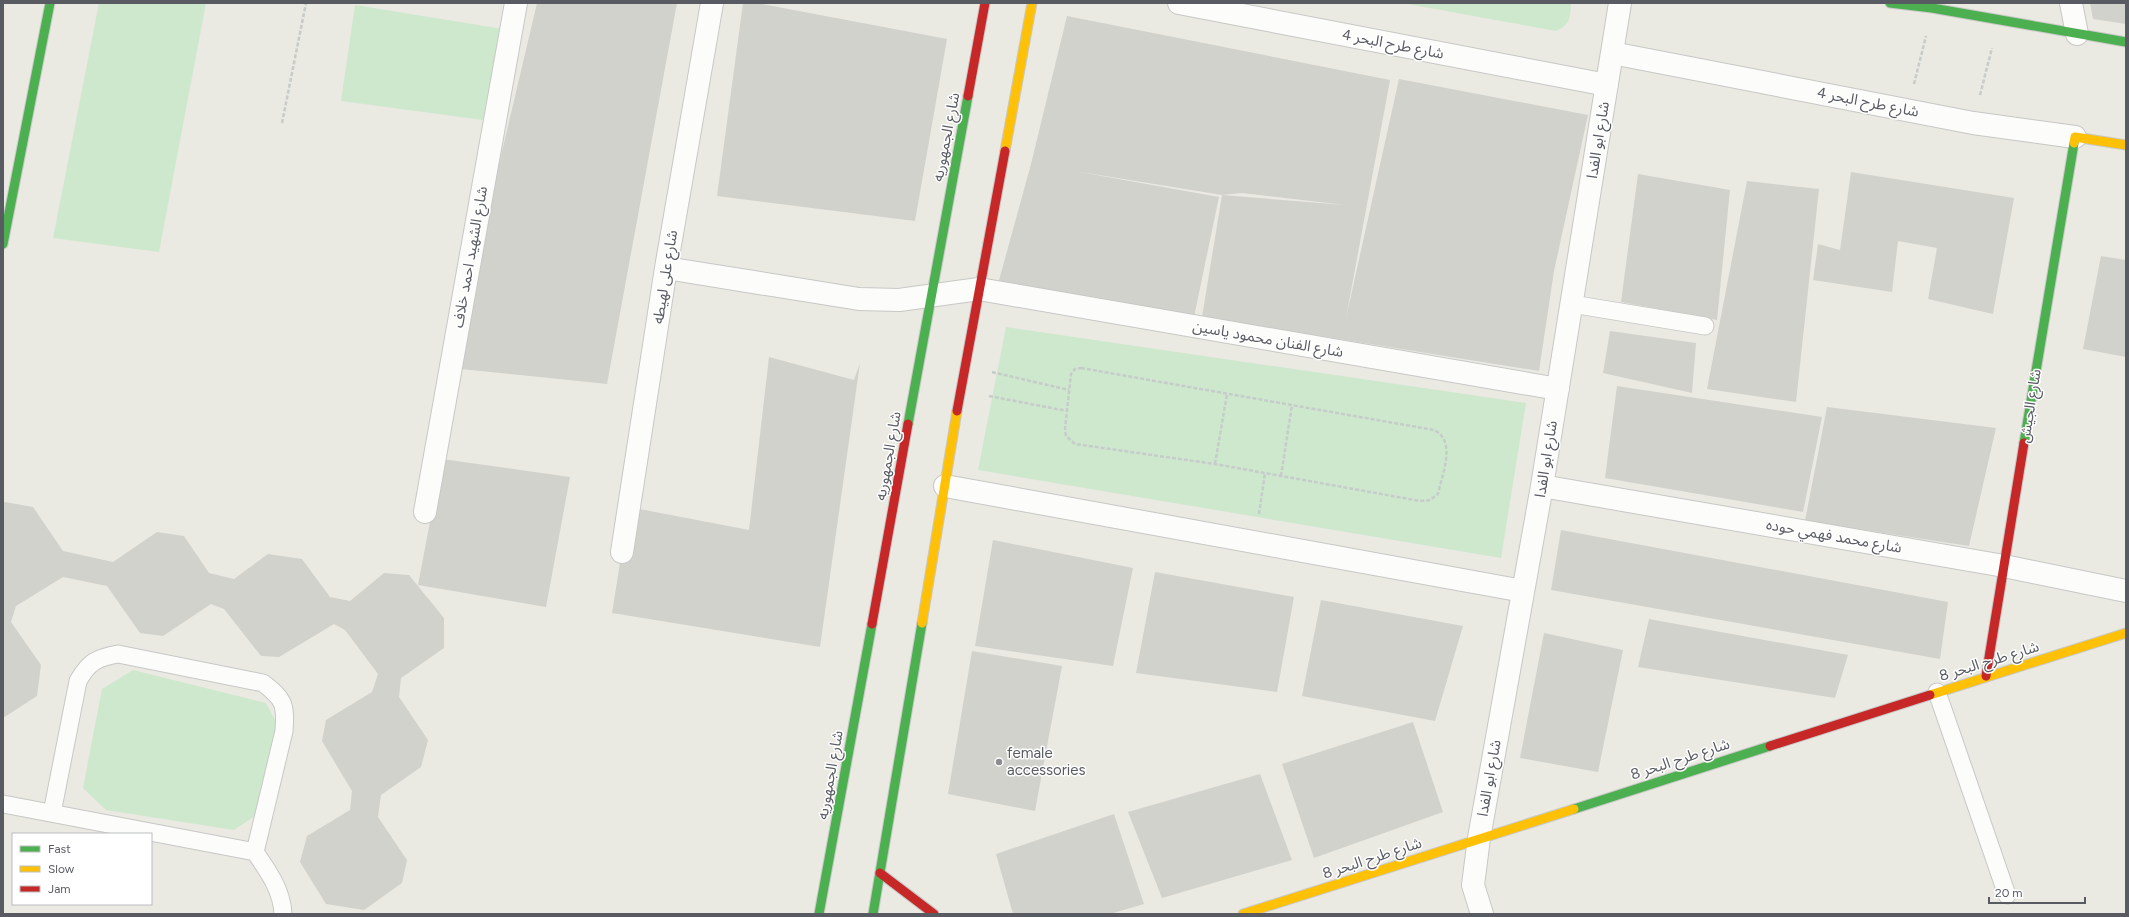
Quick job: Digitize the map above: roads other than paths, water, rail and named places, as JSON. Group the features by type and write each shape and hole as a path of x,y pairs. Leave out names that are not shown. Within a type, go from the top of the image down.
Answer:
{"street":[{"path":"3,244 50,3"},
{"name":"شارع الشهيد احمد خلاف","path":"425,512 516,3"},
{"name":"شارع على لهيطه","path":"622,552 666,268 712,3"},
{"name":"شارع الجمهوريه","path":"819,914 931,295 986,3"},
{"path":"873,914 961,390 1032,3"},
{"name":"شارع طرح البحر 4","path":"1179,3 1607,85"},
{"name":"شارع ابو الفدا","path":"1482,914 1473,885 1478,838 1542,486 1620,3"},
{"path":"1890,3 1932,8 2126,42"},
{"path":"2071,3 2077,34"},
{"name":"شارع طرح البحر 4","path":"1612,52 1973,123 2075,137 2126,146"},
{"name":"شارع الجيش","path":"1986,676 2075,137"},
{"name":"شارع الفنان محمود ياسين","path":"666,268 859,299 899,300 979,289 1558,389"},
{"path":"945,486 1523,591"},
{"name":"شارع محمد فهمي حوده","path":"1542,486 2004,566 2126,591"},
{"name":"شارع طرح البحر 8","path":"1243,914 1986,676 2126,633"},
{"path":"880,873 934,914"}],"lane":[{"path":"1572,304 1705,326"},
{"path":"52,813 78,680 87,666 101,657 118,654 263,683 278,694 286,711 284,731 255,852"},
{"path":"1937,692 2007,895"},
{"path":"3,804 255,852 273,878 283,907 283,914"}],"place":[{"name":"female accessories","path":"999,762"}]}
